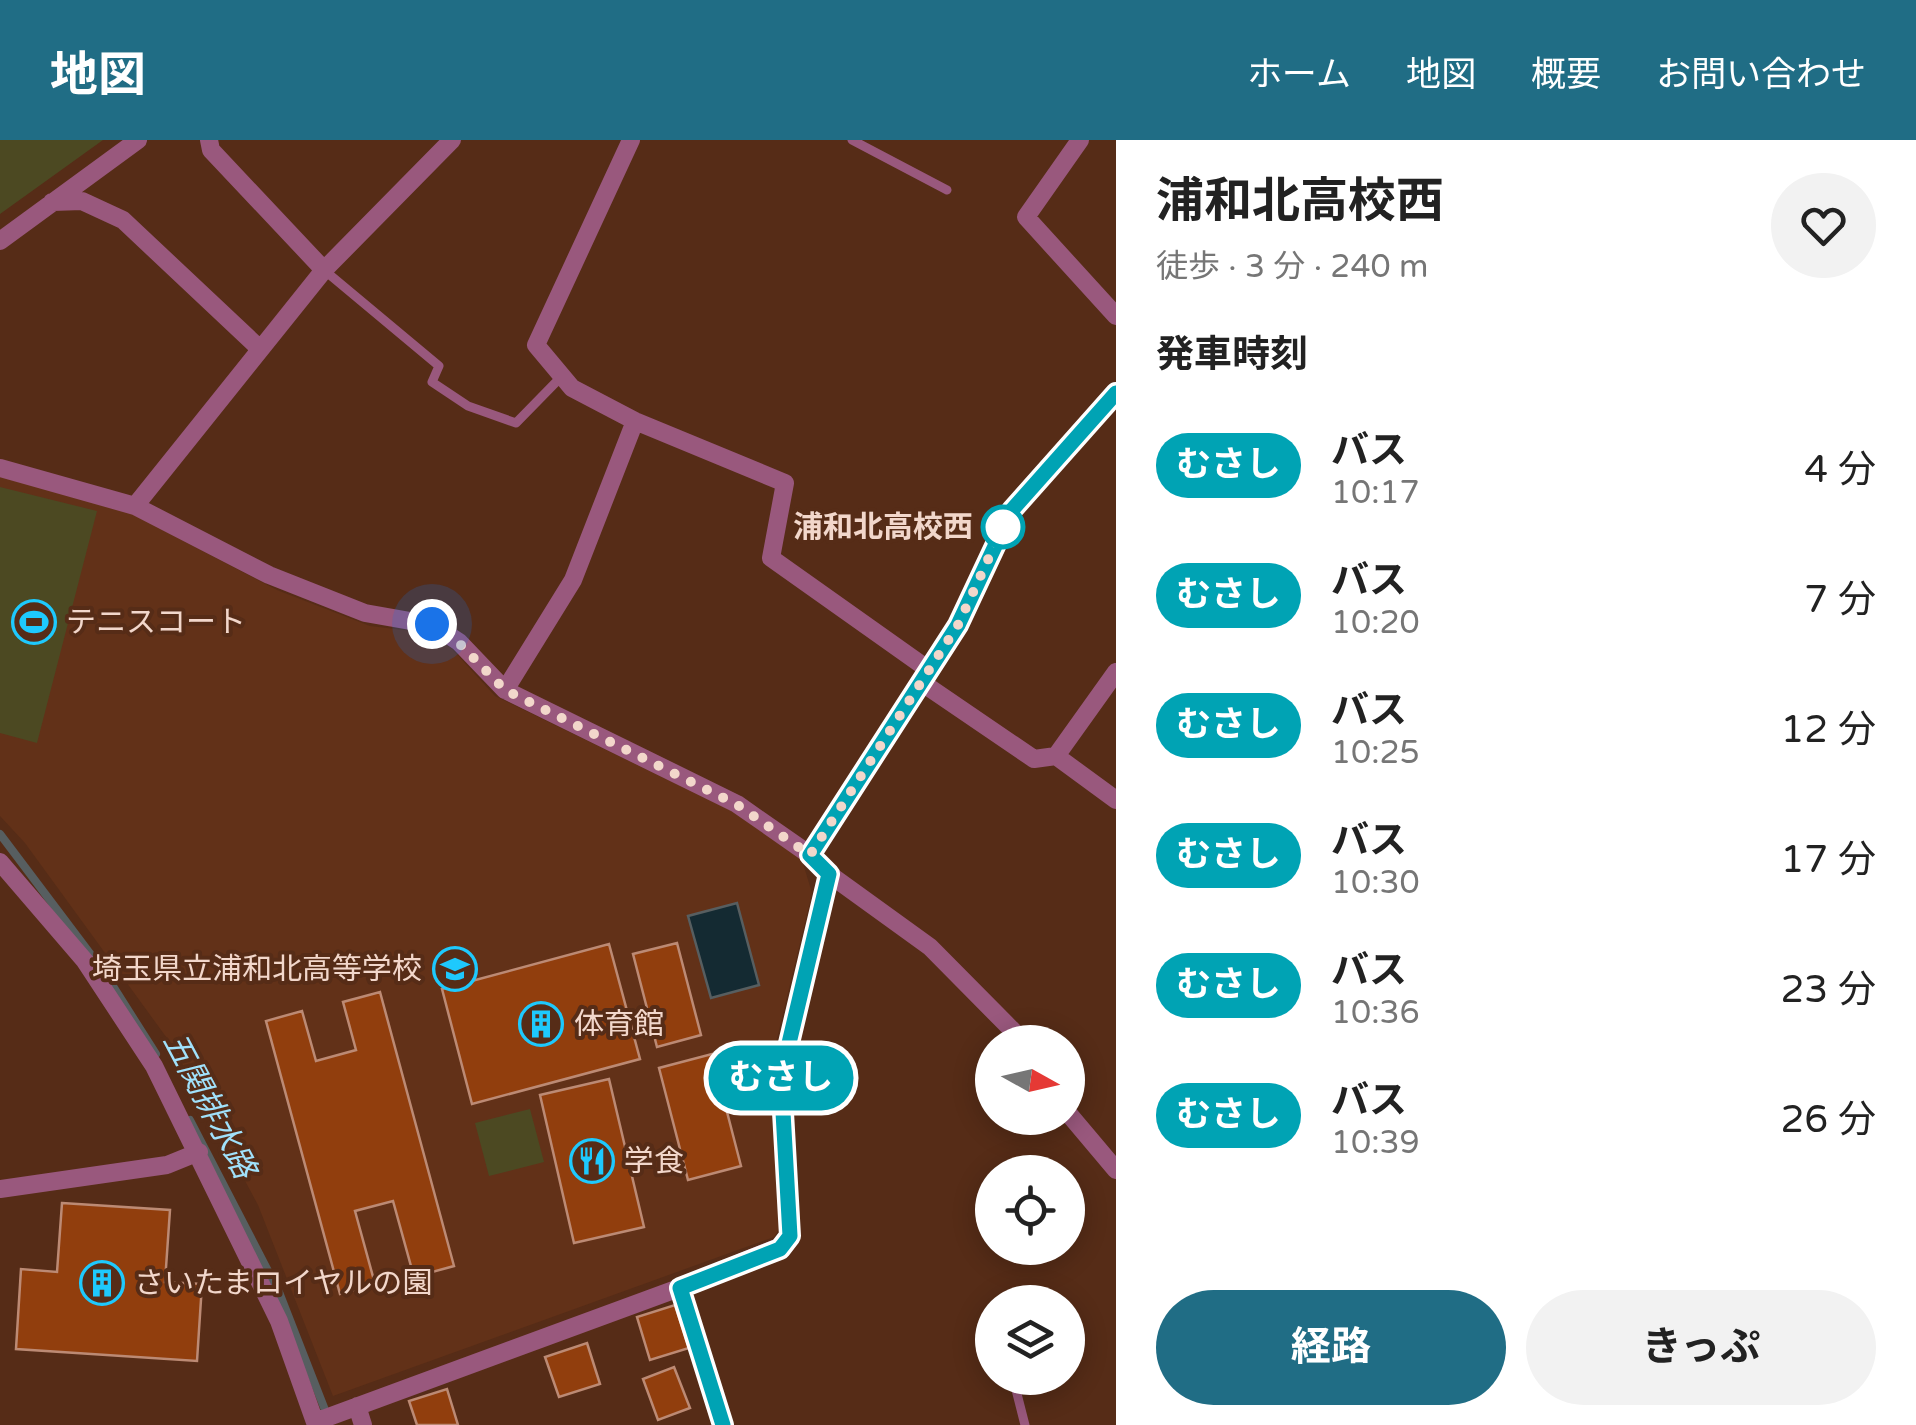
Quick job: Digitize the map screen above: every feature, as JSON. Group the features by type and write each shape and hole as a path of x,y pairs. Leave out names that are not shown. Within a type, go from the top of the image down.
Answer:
{"street":[{"path":"0,241 138,140"},
{"path":"209,140 211,150 324,270"},
{"path":"135,506 324,270 452,140"},
{"path":"632,140 536,345 572,388 635,422 785,484 771,558 1034,759 1056,756 1116,800"},
{"path":"1080,140 1026,217 1116,316"},
{"path":"52,202 82,201 123,220 260,348"},
{"path":"810,855 973,597 1012,510 1116,393"},
{"path":"505,690 574,580 635,422"},
{"path":"0,468 135,506 269,575 365,614 432,624 458,642 505,690 736,804 810,855 829,874 930,947 1007,1025"},
{"path":"1056,756 1116,672"},
{"path":"0,862 85,960 154,1066 279,1321 316,1423 780,1249 790,1236 781,1077 829,874"},
{"path":"1085,1133 1116,1170"},
{"path":"0,1189 167,1165 199,1152"},
{"path":"680,1288 723,1425"},
{"path":"357,1406 364,1425"}],"lane":[{"path":"852,140 948,190"},
{"path":"324,270 439,366 432,382 468,406 516,423 562,376"},
{"path":"1017,1395 1025,1425"}],"shaded area":[{"path":"0,140 103,140 0,214"},
{"name":"埼玉県立浦和北高等学校","path":"0,475 130,513 277,590 370,626 429,633 452,649 495,696 734,812 802,860 812,893 768,1076 782,1223 774,1237 333,1396 258,1205 172,1045 25,843 0,816"},
{"name":"テニスコート","path":"0,487 97,511 37,743 0,733"},
{"path":"530,1109 544,1162 489,1176 475,1123"}],"water":[{"path":"737,903 759,985 711,998 688,916"}],"building":[{"path":"677,943 701,1035 657,1047 633,954"},
{"name":"体育館","path":"609,944 640,1059 472,1104 442,989"},
{"path":"380,992 454,1266 414,1277 393,1201 355,1211 375,1284 340,1294 266,1021 302,1011 316,1061 356,1050 343,1002"},
{"path":"712,1054 741,1166 688,1180 659,1068"},
{"name":"学食","path":"609,1079 644,1227 574,1243 540,1095"},
{"name":"さいたまロイヤルの園","path":"62,1203 170,1210 165,1282 202,1284 197,1361 16,1349 21,1269 57,1272"},
{"path":"675,1305 689,1348 650,1360 637,1317"},
{"path":"587,1343 600,1384 559,1397 545,1357"},
{"path":"674,1367 690,1408 658,1420 643,1379"},
{"path":"447,1389 458,1425 417,1425 409,1401"}],"waterway":[{"name":"五関排水路","path":"0,834 104,972 156,1054"},
{"name":"五関排水路","path":"190,1120 279,1292 327,1415"}],"bus line":[{"name":"むさし","path":"723,1425 680,1288 780,1249 790,1236 781,1077 829,874 810,855 958,625 1003,526 1021,496 1116,393"}],"place":[{"name":"浦和北高校西","path":"1003,527"},
{"name":"テニスコート","path":"34,622"},
{"name":"埼玉県立浦和北高等学校","path":"455,969"},
{"name":"体育館","path":"541,1024"},
{"name":"学食","path":"592,1161"},
{"name":"さいたまロイヤルの園","path":"102,1283"}],"route":[{"path":"432,624 458,642 505,690 736,804 810,855 958,625 1003,527"}]}
